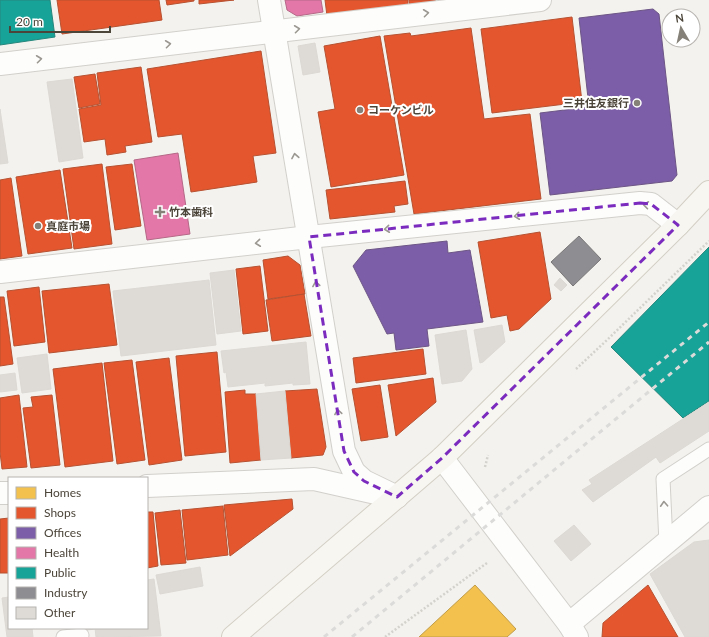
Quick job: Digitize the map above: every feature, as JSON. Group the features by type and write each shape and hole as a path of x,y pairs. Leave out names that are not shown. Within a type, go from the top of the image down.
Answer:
{"street":[{"path":"269,0 344,451 354,472 364,481 397,497"},
{"path":"0,64 540,0"},
{"path":"242,634 442,458 678,225 709,192"},
{"path":"0,272 308,237 640,203 651,204 678,225"},
{"path":"442,458 573,630 666,543 709,508"},
{"path":"148,486 314,479 397,497"},
{"path":"684,528 709,525"}],"lane":[{"path":"666,543 663,479 709,449"},
{"path":"63,637 82,635"}],"path":[{"path":"572,372 709,241"},
{"path":"464,487 485,468 489,454"},
{"path":"385,637 487,563"}],"highlighted area":[{"path":"640,203 651,204 678,225 442,458 397,497 364,481 354,472 344,451 309,237"}],"building: Homes":[{"path":"475,585 516,629 507,637 419,637"}],"building: Shops":[{"path":"57,0 159,0 162,20 62,34"},
{"path":"166,0 194,0 194,1 167,5"},
{"path":"199,0 234,0 199,4"},
{"path":"325,0 408,0 408,5 327,16"},
{"path":"409,0 435,0 436,3 410,6"},
{"path":"572,17 582,102 492,113 481,29"},
{"path":"471,28 484,119 530,114 541,199 414,214 384,36 410,33 411,36"},
{"name":"コーケンビル","path":"380,36 404,175 331,187 318,112 335,109 324,46"},
{"path":"261,51 276,153 253,156 257,182 191,192 182,134 158,137 147,69"},
{"path":"141,67 152,142 125,146 126,152 107,155 105,139 84,142 79,109 101,105 97,73"},
{"path":"95,74 100,104 79,108 74,77"},
{"path":"102,164 112,244 74,249 63,169"},
{"path":"132,164 141,226 115,230 106,167"},
{"path":"60,170 72,248 28,254 16,177"},
{"path":"11,178 22,256 0,259 0,180"},
{"path":"405,181 408,204 394,206 395,212 330,219 326,190"},
{"path":"540,232 551,299 519,329 510,331 507,315 491,318 478,242"},
{"path":"288,256 300,265 305,294 268,299 263,260"},
{"path":"260,266 268,331 243,334 236,269"},
{"path":"109,284 117,345 49,353 42,291"},
{"path":"39,287 45,342 14,346 7,291"},
{"path":"304,294 311,336 272,341 266,300"},
{"path":"0,297 4,297 13,364 0,366"},
{"path":"423,349 426,374 356,383 353,358"},
{"path":"217,352 226,452 185,456 176,356"},
{"path":"169,358 182,460 149,465 136,362"},
{"path":"132,360 145,460 117,464 104,363"},
{"path":"102,363 113,461 65,467 53,369"},
{"path":"433,378 436,402 396,436 388,385"},
{"path":"380,385 388,437 361,441 352,389"},
{"path":"317,389 326,447 323,455 291,458 285,391"},
{"path":"245,390 245,394 256,394 261,460 230,463 225,392"},
{"path":"19,395 27,467 2,469 0,452 0,398"},
{"path":"52,395 60,465 31,468 23,408 33,407 31,397"},
{"path":"292,499 293,509 230,556 224,505"},
{"path":"223,506 228,555 187,560 182,510"},
{"path":"180,510 186,563 161,565 155,513"},
{"path":"148,512 153,512 158,566 148,568"},
{"path":"8,518 8,573 0,573 0,519"},
{"path":"648,585 678,637 602,637 603,623"}],"building: Offices":[{"path":"653,9 659,14 661,48 663,48 677,175 672,181 550,195 540,113 589,107 579,18"},
{"path":"447,241 448,253 470,250 483,322 427,329 429,346 396,350 394,333 387,334 353,266 366,250"}],"building: Health":[{"path":"285,0 321,0 323,12 297,16 287,10"},
{"path":"178,153 190,234 147,240 134,160"}],"building: Public":[{"path":"0,0 50,0 55,37 0,45"},
{"path":"709,247 709,401 683,418 611,347"}],"building: Industry":[{"path":"579,236 601,259 573,286 551,262"}],"building: Other":[{"path":"315,43 320,72 303,75 298,46"},
{"path":"72,79 83,158 59,162 47,82"},
{"path":"0,109 8,163 0,164"},
{"path":"234,270 241,331 217,334 210,273"},
{"path":"560,278 567,285 561,291 554,285"},
{"path":"209,280 216,345 121,356 113,291"},
{"path":"502,325 505,342 480,363 474,330"},
{"path":"466,330 472,369 462,381 442,384 435,335"},
{"path":"306,342 310,384 293,385 293,383 265,386 265,383 228,387 226,372 224,373 221,351"},
{"path":"47,354 51,389 22,393 17,358"},
{"path":"15,373 17,390 0,392 0,375"},
{"path":"285,391 291,458 261,460 256,394"},
{"path":"709,402 709,431 660,463 656,457 593,502 582,490 592,484 589,480"},
{"path":"574,525 591,544 571,561 554,541"},
{"path":"709,540 709,637 685,637 650,574 694,542"},
{"path":"200,567 203,586 160,594 156,575"},
{"path":"154,579 161,636 96,637 95,629 148,629 148,580"},
{"path":"8,597 8,629 32,629 33,637 7,637 2,598"},
{"path":"71,629 95,629 71,632"}],"railway":[{"path":"324,637 709,322"},
{"path":"352,637 709,342"}],"place":[{"name":"三井住友銀行","path":"637,103"},
{"name":"コーケンビル","path":"360,110"},
{"name":"竹本歯科","path":"160,212"},
{"name":"真庭市場","path":"38,226"}]}
